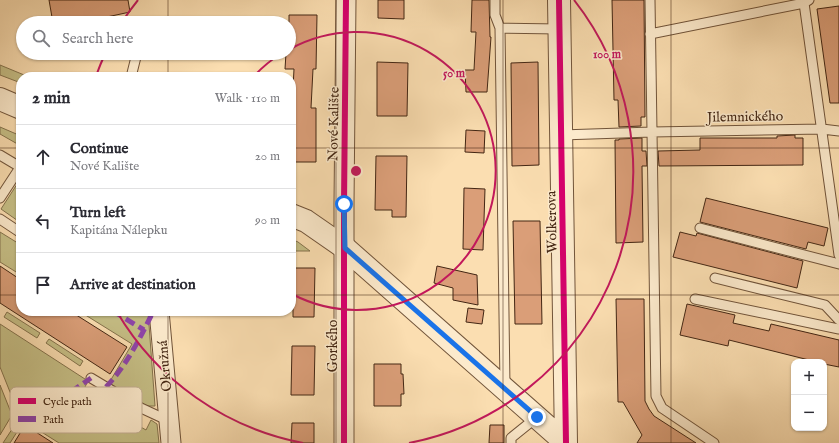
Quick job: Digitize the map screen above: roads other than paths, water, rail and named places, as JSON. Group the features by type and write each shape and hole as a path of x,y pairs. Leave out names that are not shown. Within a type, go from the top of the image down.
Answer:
{"street":[{"name":"Nové Kalište","path":"345,248 346,0"},
{"name":"Wolkerova","path":"559,0 566,443"},
{"path":"0,99 16,106"},
{"path":"296,218 306,221 345,248 566,443"},
{"name":"Gorkého","path":"344,443 345,248"},
{"name":"Okružná","path":"159,316 171,443"}],"lane":[{"path":"495,0 495,15 500,28 504,389"},
{"path":"650,0 656,396 662,408 714,443"},
{"path":"650,34 807,1 839,255"},
{"path":"500,28 560,29"},
{"path":"132,72 135,60"},
{"name":"Jilemnického","path":"652,132 822,129 839,131"},
{"path":"561,134 652,132"},
{"path":"0,155 16,164"},
{"path":"0,198 16,174"},
{"path":"0,219 16,230"},
{"path":"700,228 839,264"},
{"path":"715,278 825,306 839,320"},
{"path":"695,299 839,329"},
{"path":"91,378 106,387"},
{"path":"142,408 169,421"},
{"path":"511,443 511,438 537,417"}]}
